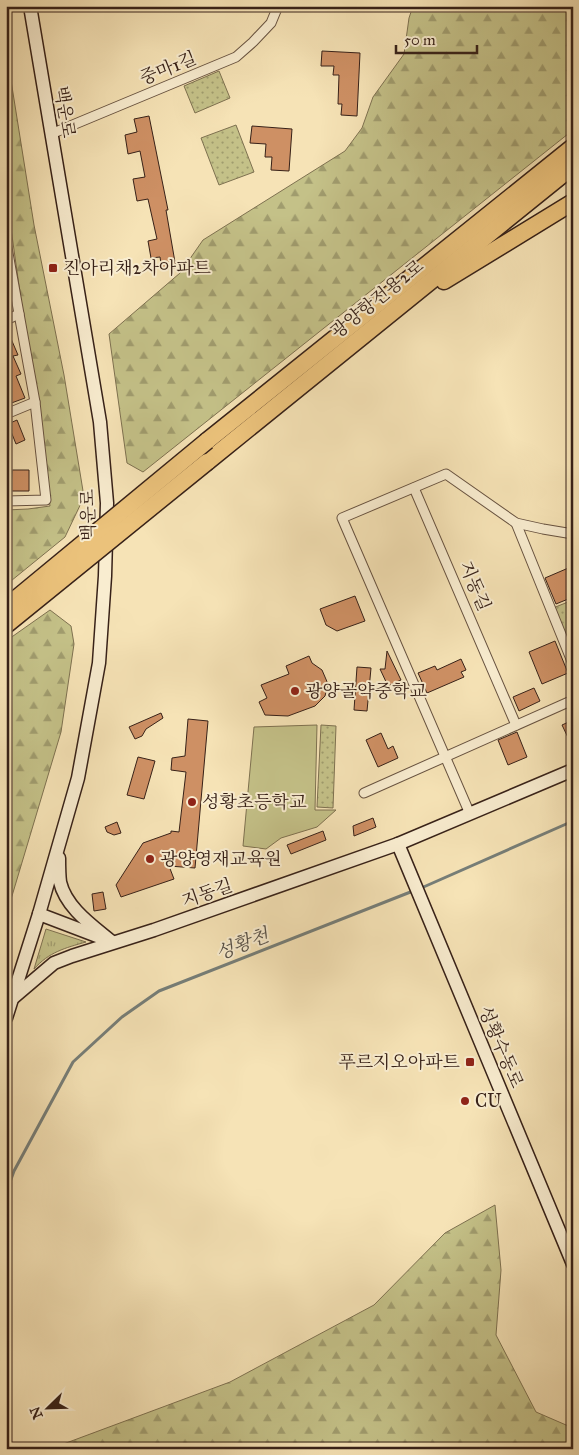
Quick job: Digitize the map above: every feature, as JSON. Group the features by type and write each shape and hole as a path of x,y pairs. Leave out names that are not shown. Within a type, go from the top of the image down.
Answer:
{"highway":[{"name":"광양항전용2로","path":"6,607 207,441 573,147"},
{"name":"광양항전용2로","path":"6,625 573,166"},
{"path":"387,317 573,202"}],"street":[{"name":"백운로","path":"6,1018 39,914 78,778 100,663 107,504 100,422 30,6"},
{"path":"35,38 36,6"},
{"name":"중마1길","path":"51,134 236,57 271,23 278,6"},
{"path":"6,242 35,402 46,500 6,501"},
{"path":"6,320 19,314"},
{"path":"6,414 35,402"},
{"path":"470,814 342,518 446,474 516,523 543,530 573,534"},
{"name":"지동길","path":"414,488 516,725"},
{"path":"516,523 573,664"},
{"path":"364,793 573,700"},
{"name":"지동길","path":"14,996 54,963 112,942 154,930 398,844 573,770"},
{"name":"성황수동로","path":"398,844 573,1264"},
{"path":"58,849 60,882 69,902 83,918 112,942"},
{"path":"39,914 112,942"}],"green space":[{"path":"413,6 573,6 573,130 143,472 127,463 109,334 180,273 203,240 345,151 362,128 373,97 404,54 409,18"},
{"path":"6,49 34,225 64,375 84,497 65,537 6,585 6,510 50,506 6,193"},
{"path":"219,71 230,98 195,113 184,86"},
{"path":"236,125 254,172 219,185 201,138"},
{"path":"573,600 573,652 553,608"},
{"path":"50,610 71,626 74,644 61,732 6,916 6,641"},
{"path":"317,725 315,810 336,810 317,827 281,838 266,849 243,846 254,727"},
{"path":"321,725 336,726 333,808 317,807"},
{"path":"46,929 86,942 64,949 46,958 34,969"},
{"path":"495,1205 501,1270 496,1335 536,1412 573,1428 573,1449 50,1449 230,1382 374,1305 445,1233"}],"building":[{"path":"322,51 360,53 357,116 341,115 342,104 338,104 339,75 333,75 334,66 321,66"},
{"path":"149,116 168,210 166,210 176,268 162,270 160,257 151,258 148,241 157,239 148,199 137,201 133,179 145,177 140,151 128,154 125,135 137,132 134,119"},
{"path":"252,126 292,129 289,171 271,170 272,157 265,157 266,144 250,143"},
{"path":"6,327 18,355 13,356 21,374 16,376 25,398 6,405"},
{"path":"17,420 25,440 16,444 8,424"},
{"path":"12,470 29,470 29,491 11,491"},
{"path":"573,566 573,597 556,604 545,578"},
{"path":"355,596 365,621 337,631 326,625 320,609"},
{"path":"555,641 568,673 542,684 529,652"},
{"path":"387,651 401,680 388,686 380,669 385,669"},
{"name":"광양골약중학교","path":"309,656 312,663 322,670 328,684 325,696 315,706 288,716 265,715 259,702 267,698 261,685 289,674 286,666"},
{"path":"461,659 466,670 461,672 464,677 427,693 418,673 435,666 437,670"},
{"path":"357,667 371,668 367,711 354,710"},
{"path":"534,688 540,701 519,711 513,697"},
{"path":"161,713 163,718 146,729 142,736 135,739 129,727"},
{"path":"188,719 208,721 195,868 169,866 174,879 121,897 116,885 143,843 171,833 171,831 179,832 186,772 171,770 172,758 185,756"},
{"path":"573,720 573,748 562,725"},
{"path":"517,732 527,757 508,765 498,740"},
{"path":"381,733 388,749 393,746 398,758 378,767 366,740"},
{"path":"138,757 155,761 144,799 127,795"},
{"path":"373,818 376,827 354,836 353,826"},
{"path":"117,822 121,833 114,835 107,832 105,827"},
{"path":"323,831 326,840 291,854 287,845"},
{"path":"103,892 106,909 94,911 92,894"}],"waterway":[{"name":"성황천","path":"419,889 573,821"},
{"name":"성황천","path":"6,1193 14,1171 73,1062 122,1017 159,991 413,891"}],"place":[{"name":"진아리채2차아파트","path":"53,268"},
{"name":"광양골약중학교","path":"295,691"},
{"name":"성황초등학교","path":"192,802"},
{"name":"광양영재교육원","path":"150,859"},
{"name":"푸르지오아파트","path":"470,1062"},
{"name":"CU","path":"465,1101"}]}
